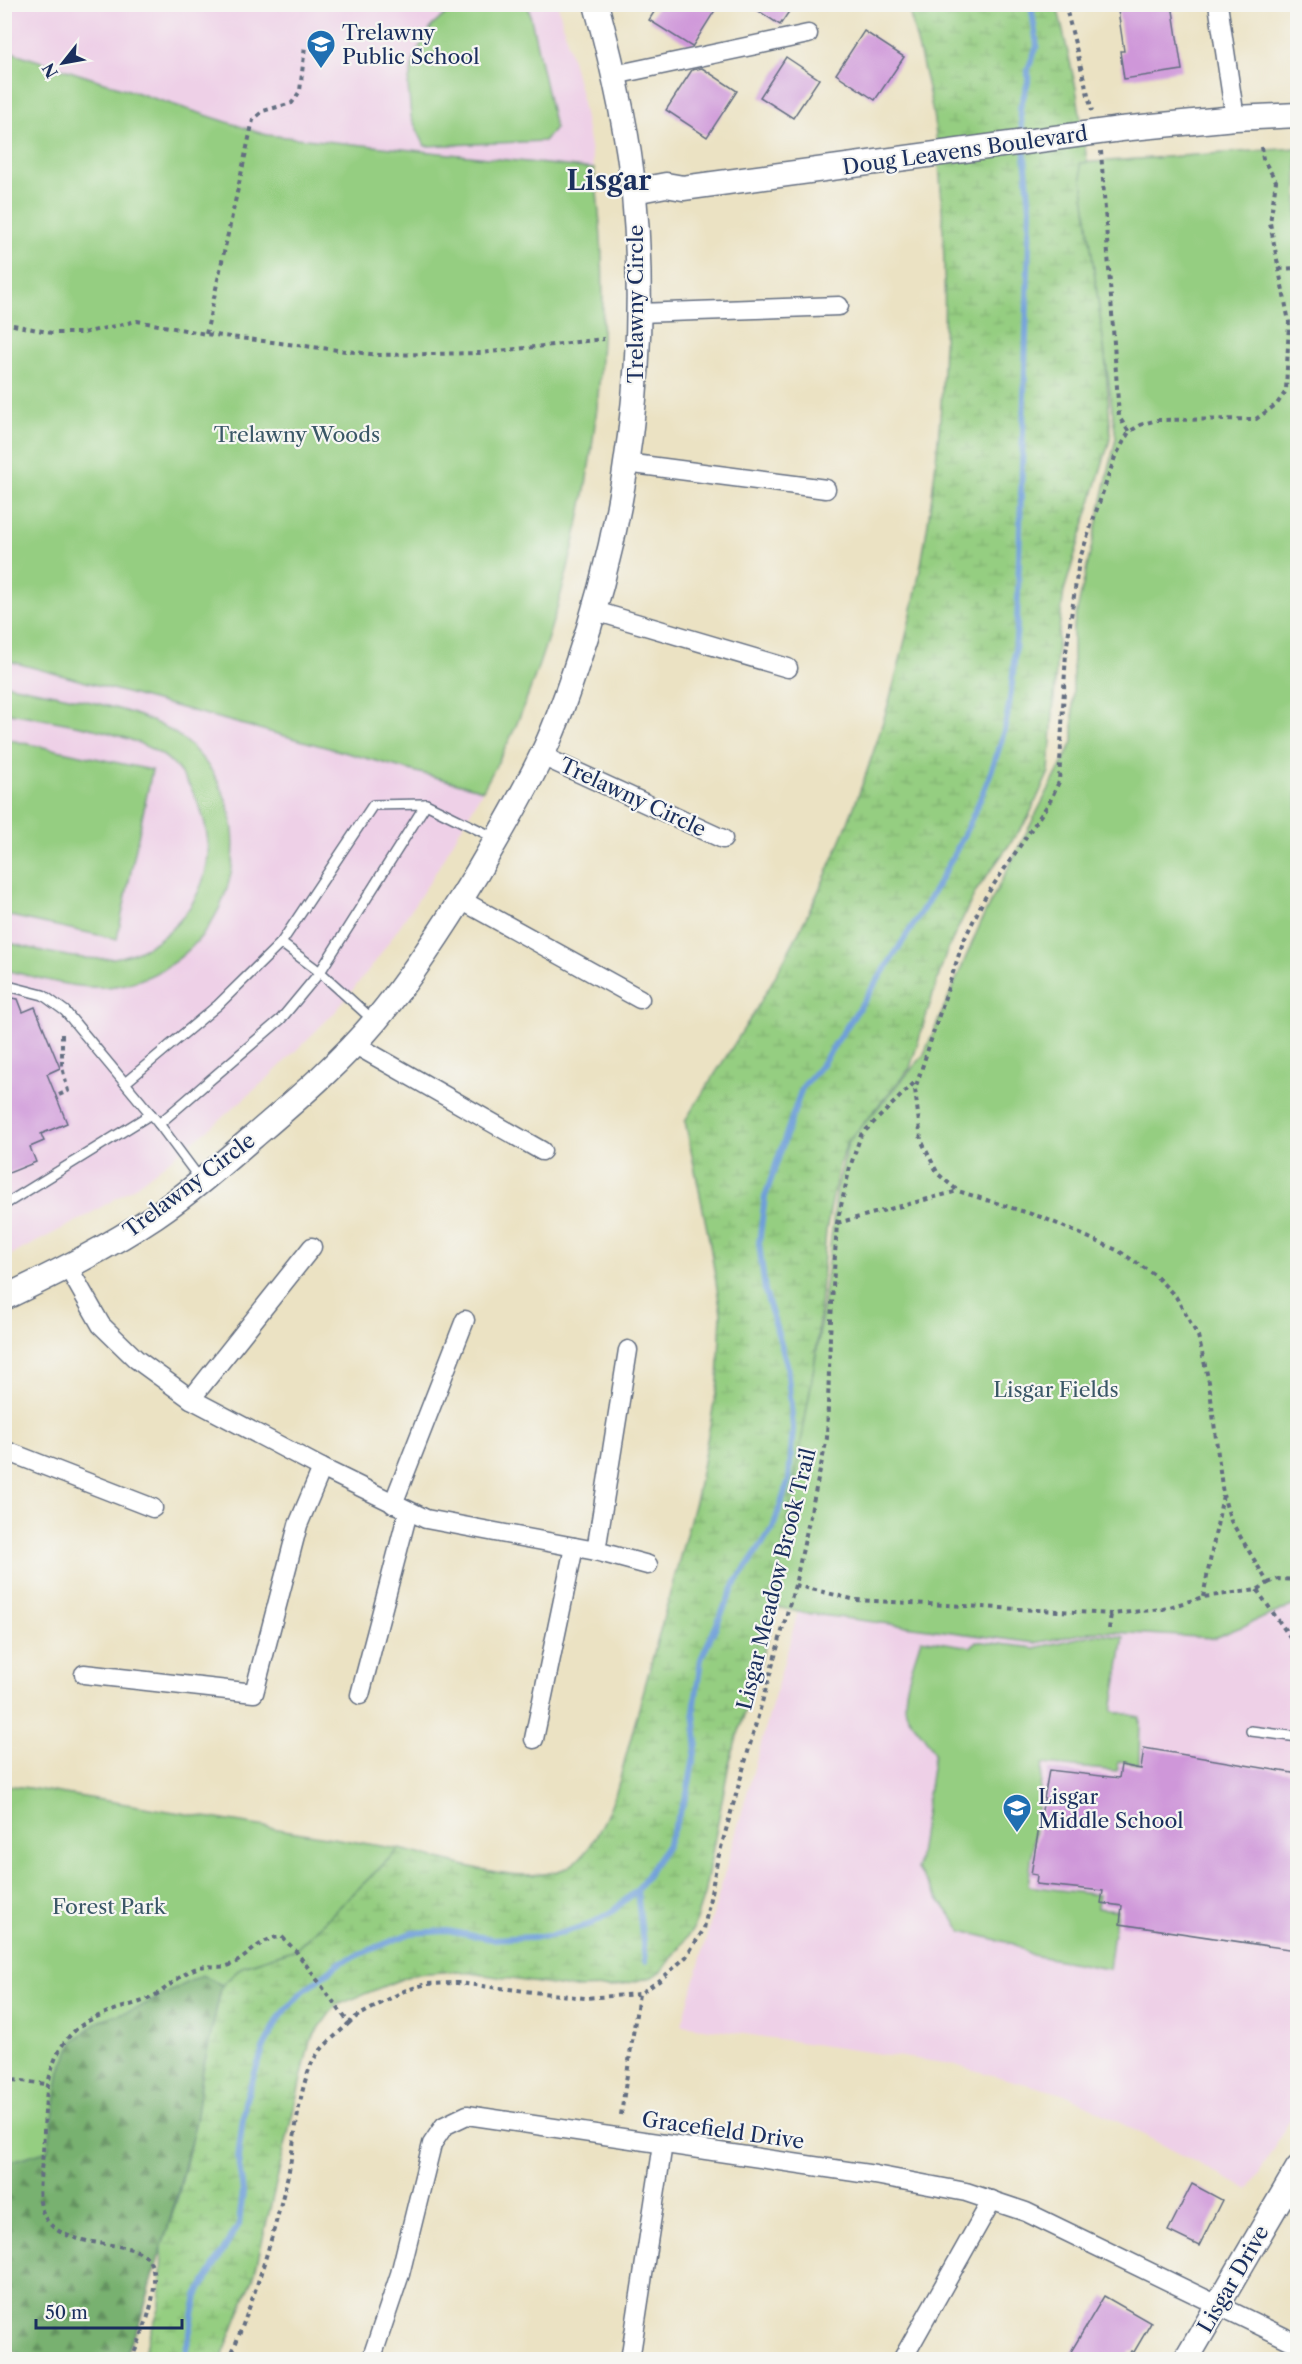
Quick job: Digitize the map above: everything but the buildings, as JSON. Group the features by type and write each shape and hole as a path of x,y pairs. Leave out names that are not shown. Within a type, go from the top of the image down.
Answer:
{"street":[{"name":"Trelawny Circle","path":"4,1298 68,1267 137,1227 201,1181 279,1115 354,1044 416,968 461,900 542,756 560,715 595,611 614,532 626,463 636,378 639,313 634,190 614,75 596,4"},
{"path":"1218,4 1235,118"},
{"path":"614,75 808,34"},
{"name":"Doug Leavens Boulevard","path":"634,190 666,186 683,188 971,149 1235,118 1298,116"},
{"path":"639,313 839,306"},
{"path":"626,463 826,489"},
{"path":"595,611 788,668"},
{"name":"Trelawny Circle","path":"542,756 723,839"},
{"path":"461,900 640,999"},
{"path":"354,1044 542,1150"},
{"path":"190,1399 312,1247"},
{"path":"68,1267 101,1325 135,1359 190,1399 322,1468 426,1519 596,1551 648,1565"},
{"path":"360,1695 401,1508 465,1320"},
{"path":"596,1551 628,1350"},
{"path":"4,1450 153,1508"},
{"path":"84,1674 254,1693 298,1525 322,1468"},
{"path":"534,1739 574,1547"},
{"name":"Gracefield Drive","path":"371,2360 400,2274 432,2144 444,2126 455,2118 467,2115 939,2185 1026,2212 1298,2344"},
{"path":"630,2360 663,2144"},
{"name":"Lisgar Drive","path":"1186,2360 1298,2168"},
{"path":"902,2360 992,2200"}],"lane":[{"path":"159,1124 281,1019 320,972 426,804"},
{"path":"125,1083 218,1005 281,943 373,805 426,804 497,839"},
{"path":"281,943 320,972 374,1021"},
{"path":"4,985 43,995 65,1011 159,1124 201,1181"},
{"path":"4,1205 151,1114"},
{"path":"1251,1731 1298,1737"}],"path":[{"path":"1065,4 1092,113"},
{"path":"206,334 253,120 263,111 292,103 300,91 305,46"},
{"path":"1101,152 1119,417 1129,432 1157,420 1256,419 1277,404 1286,391 1289,322 1270,223 1276,181 1263,159 1261,147"},
{"path":"1279,269 1298,268"},
{"path":"4,323 52,333 83,333 137,321 206,334 379,355 481,353 604,339"},
{"name":"Lisgar Meadow Brook Trail","path":"639,1994 659,1981 686,1957 704,1929 717,1862 795,1584 827,1438 837,1223 850,1167 861,1135 917,1080 963,942 984,899 1049,803 1059,782 1066,652 1079,561 1114,457 1129,432"},
{"path":"57,1005 62,1030 62,1067 68,1091 59,1095"},
{"path":"917,1080 915,1089 921,1140 938,1174 958,1191 1044,1218 1119,1251 1156,1276 1176,1297 1198,1336 1209,1382 1223,1495 1231,1521 1268,1583"},
{"path":"837,1223 958,1191"},
{"path":"1203,1597 1223,1495"},
{"path":"795,1584 856,1600 1111,1614 1163,1609 1203,1597 1257,1590 1278,1579 1298,1580"},
{"path":"1257,1590 1295,1644"},
{"path":"1109,1629 1111,1614"},
{"path":"131,2360 144,2330 154,2272 148,2258 132,2247 104,2246 71,2238 49,2223 39,2200 48,2084 52,2062 68,2037 93,2018 149,1999 199,1967 228,1966 270,1937 282,1937 295,1950 350,2023"},
{"path":"230,2360 252,2305 273,2233 288,2175 307,2076 315,2057 356,2016 404,1991 426,1984 457,1983 585,1998 639,1994 621,2115"},
{"path":"4,2079 48,2084"}],"shaded area":[{"name":"Trelawny Public School","path":"5,5 558,5 580,91 594,169 267,135 5,50"},
{"path":"5,660 483,790 431,880 378,958 335,1012 268,1078 210,1128 133,1188 83,1218 5,1258"},
{"name":"Lisgar Middle School","path":"1297,1604 1297,2108 1249,2190 1067,2095 951,2064 682,2025 798,1612 1035,1643 1096,1631 1214,1638"}],"green space":[{"path":"456,5 528,5 555,128 544,141 425,146 411,117 408,85 415,54 432,26"},
{"path":"908,5 1057,5 1076,88 1094,206 1111,436 1064,591 1058,638 1049,772 1027,820 976,891 946,953 910,1068 847,1143 839,1166 826,1231 817,1345 785,1581 729,1764 704,1895 693,1929 664,1969 652,1977 612,1987 572,1988 457,1971 414,1974 335,2006 310,2041 254,2276 221,2359 141,2360 160,2306 162,2247 179,2193 197,2116 203,2070 222,1985 243,1966 296,1949 399,1849 503,1873 524,1875 561,1870 581,1857 589,1847 609,1811 617,1789 697,1494 718,1382 721,1313 709,1239 685,1121 778,971 819,890 855,805 884,718 907,630 925,540 937,449 943,358 943,229 936,133 925,73"},
{"name":"Trelawny Woods","path":"5,50 267,135 594,169 601,239 603,309 600,380 592,450 563,588 542,655 518,721 483,790 5,660"},
{"name":"Lisgar Fields","path":"1297,148 1297,1604 1214,1638 1096,1631 1035,1643 798,1612 773,1606 818,1344 837,1189 848,1142 923,1056 985,913 1073,742 1073,629 1116,438 1080,163"},
{"path":"5,684 100,704 147,719 168,729 185,741 212,772 228,808 234,845 229,882 214,917 191,947 160,971 121,985 92,987 62,984 5,970 5,942 58,954 99,959 131,954 164,936 190,908 199,891 205,873 208,840 201,812 190,786 182,774 162,755 107,732 5,712"},
{"path":"5,739 152,770 117,939 5,915"},
{"path":"1096,1634 1124,1637 1112,1711 1140,1717 1139,1764 1119,1761 1117,1771 1043,1764 1028,1886 1099,1895 1097,1908 1117,1910 1109,1969 1032,1955 1014,1944 962,1931 917,1869 934,1754 905,1709 906,1689 921,1639 971,1647 976,1641 1034,1648"},
{"name":"Forest Park","path":"5,1785 399,1849 296,1949 243,1966 222,1985 202,1975 138,2008 100,2020 75,2040 60,2070 48,2150 5,2163"},
{"path":"202,1975 222,1985 203,2069 197,2117 140,2322 124,2359 32,2359 5,2348 4,2163 48,2150 60,2070 75,2040 100,2020 138,2008"}],"waterway":[{"path":"1023,136 1020,108 1028,82 1028,69 1037,46 1031,4"},
{"path":"184,2360 197,2296 239,2224 243,2192 238,2158 245,2102 263,2049 279,2018 302,1992 341,1962 411,1933 447,1931 492,1939 551,1936 591,1924 614,1910 637,1890 667,1846 687,1794 697,1742 694,1711 701,1659 736,1582 773,1528 789,1479 793,1428 787,1364 765,1291 759,1243 765,1197 802,1088 822,1064 899,948 946,869 986,786 1008,713 1017,624 1030,208 1024,146"},
{"path":"637,1890 645,1961"}],"place":[{"name":"Trelawny Public School","path":"321,70"},
{"name":"Lisgar Middle School","path":"1017,1834"}],"district":[{"name":"Lisgar","path":"609,180"}]}
